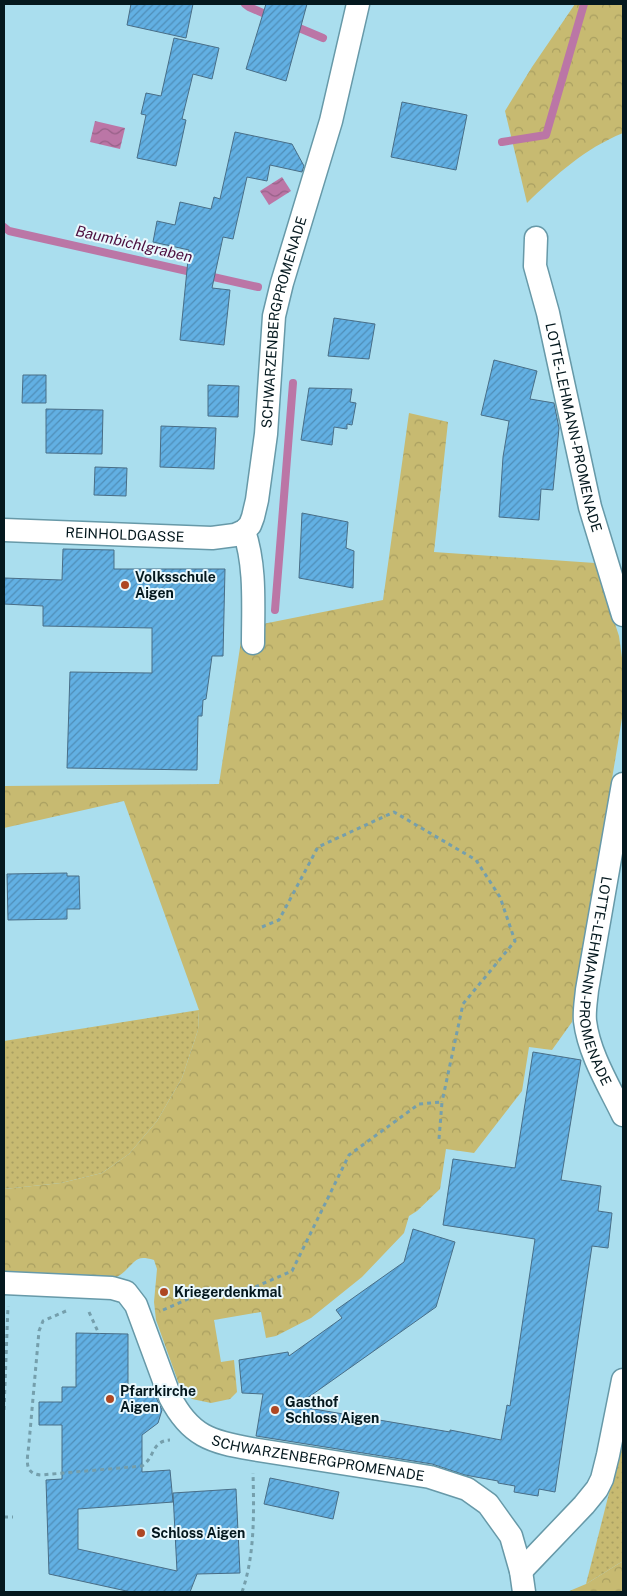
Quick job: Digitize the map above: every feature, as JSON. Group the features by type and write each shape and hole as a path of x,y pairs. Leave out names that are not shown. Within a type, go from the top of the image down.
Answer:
{"street":[{"name":"SCHWARZENBERGPROMENADE","path":"244,531 250,525 253,517 262,467 270,395 274,316 282,283 331,121 358,4"},
{"name":"LOTTE-LEHMANN-PROMENADE","path":"536,238 535,266 548,313 590,507 623,615"},
{"name":"REINHOLDGASSE","path":"4,530 212,538 235,535 244,531"},
{"path":"244,531 248,542 252,570 253,643"},
{"name":"LOTTE-LEHMANN-PROMENADE","path":"623,784 588,983 585,1016 592,1048 623,1115"},
{"path":"7,1283 85,1293"},
{"name":"SCHWARZENBERGPROMENADE","path":"85,1293 122,1290 133,1299 177,1410 190,1426 208,1438 252,1450 430,1477 467,1489 488,1504 511,1536 522,1581"},
{"path":"522,1581 597,1489 602,1479 608,1455 623,1380"}],"path":[{"path":"262,927 279,920 318,848 394,812 476,860 500,896 515,941 463,1004 442,1102 439,1139"},
{"path":"142,1321 197,1294 255,1287 292,1271 349,1155 418,1104 442,1102"},
{"path":"4,1410 7,1283"},
{"path":"85,1293 99,1334"},
{"path":"85,1293 75,1308 47,1319 41,1325 29,1443 29,1470 34,1474 41,1475 142,1466 161,1442 208,1438"},
{"path":"242,1592 246,1581 252,1537 252,1450"},
{"path":"4,1517 13,1517"}],"green space":[{"path":"575,4 623,4 623,133 583,155 560,172 527,203 505,111"},
{"path":"409,413 448,422 434,552 595,563 619,636 623,665 623,712 572,1022 552,1050 529,1047 522,1091 474,1153 446,1149 440,1189 409,1216 404,1233 362,1277 311,1318 276,1336 266,1338 261,1312 214,1320 221,1362 234,1360 237,1392 230,1399 211,1403 192,1399 180,1387 156,1320 154,1302 157,1269 154,1260 140,1258 111,1280 4,1274 4,1189 61,1183 102,1173 129,1154 157,1121 182,1078 198,1030 199,1010 124,801 4,828 4,786 219,784 243,628 383,600"},
{"path":"199,1010 198,1030 182,1078 157,1121 129,1154 102,1173 61,1183 4,1189 4,1041"},
{"path":"623,1438 623,1561 586,1584"},
{"path":"623,1561 623,1592 567,1592 586,1584"}],"water":[{"path":"95,121 125,128 120,149 90,142"},
{"path":"282,177 291,191 269,205 260,191"}],"building":[{"path":"131,4 193,4 186,38 127,25"},
{"path":"266,4 307,4 286,81 246,69"},
{"path":"174,38 219,48 212,79 193,74 182,119 186,120 176,166 137,158 146,115 141,114 146,93 161,96"},
{"path":"402,102 467,115 456,170 391,157"},
{"path":"235,132 292,144 304,166 302,172 270,165 267,181 247,177 233,239 223,237 212,288 230,290 224,345 180,340 189,250 153,242 157,221 175,225 180,202 211,209 214,197 220,199"},
{"path":"334,318 375,324 369,359 328,356"},
{"path":"494,360 537,371 530,399 554,403 559,428 553,490 541,489 539,520 499,517 503,457 509,421 481,415"},
{"path":"23,375 46,375 46,403 22,403"},
{"path":"208,385 239,386 238,417 208,416"},
{"path":"309,388 352,389 350,402 356,403 352,425 347,424 347,429 334,427 332,445 301,440"},
{"path":"46,409 103,410 102,454 46,453"},
{"path":"161,426 216,428 214,469 160,467"},
{"path":"95,467 127,468 126,496 94,495"},
{"path":"302,513 348,522 346,548 354,551 353,588 299,578"},
{"path":"63,549 114,550 114,569 225,569 223,656 212,656 206,699 203,700 202,716 198,716 197,770 67,768 70,672 152,673 152,628 43,626 43,606 4,604 4,578 62,580"},
{"path":"67,873 67,876 79,876 80,909 67,909 67,919 8,920 7,874"},
{"path":"533,1052 581,1060 561,1180 601,1186 598,1211 612,1213 608,1248 592,1246 555,1492 539,1489 538,1496 514,1492 515,1486 465,1475 432,1464 256,1436 263,1394 242,1393 239,1360 288,1352 289,1356 342,1318 336,1310 404,1262 413,1229 455,1242 436,1307 296,1406 450,1432 450,1430 501,1440 507,1405 510,1406 535,1239 443,1225 453,1159 515,1168"},
{"path":"76,1333 128,1334 128,1386 152,1392 162,1410 158,1423 142,1435 142,1472 170,1470 173,1502 78,1509 78,1549 177,1571 173,1493 236,1489 240,1573 197,1574 190,1592 131,1592 49,1574 46,1480 62,1479 62,1425 39,1425 39,1402 62,1402 62,1387 76,1387"},
{"path":"270,1478 339,1492 333,1519 264,1504"}],"waterway":[{"name":"Baumbichlgraben","path":"245,4 272,17"},
{"name":"Baumbichlgraben","path":"502,142 546,135 584,4"},
{"name":"Baumbichlgraben","path":"292,25 323,38"},
{"name":"Baumbichlgraben","path":"4,227 9,231 258,287"},
{"name":"Baumbichlgraben","path":"275,610 293,383"}],"place":[{"name":"Volksschule Aigen","path":"125,585"},
{"name":"Kriegerdenkmal","path":"164,1292"},
{"name":"Pfarrkirche Aigen","path":"110,1399"},
{"name":"Gasthof Schloss Aigen","path":"275,1410"},
{"name":"Schloss Aigen","path":"141,1533"}]}
